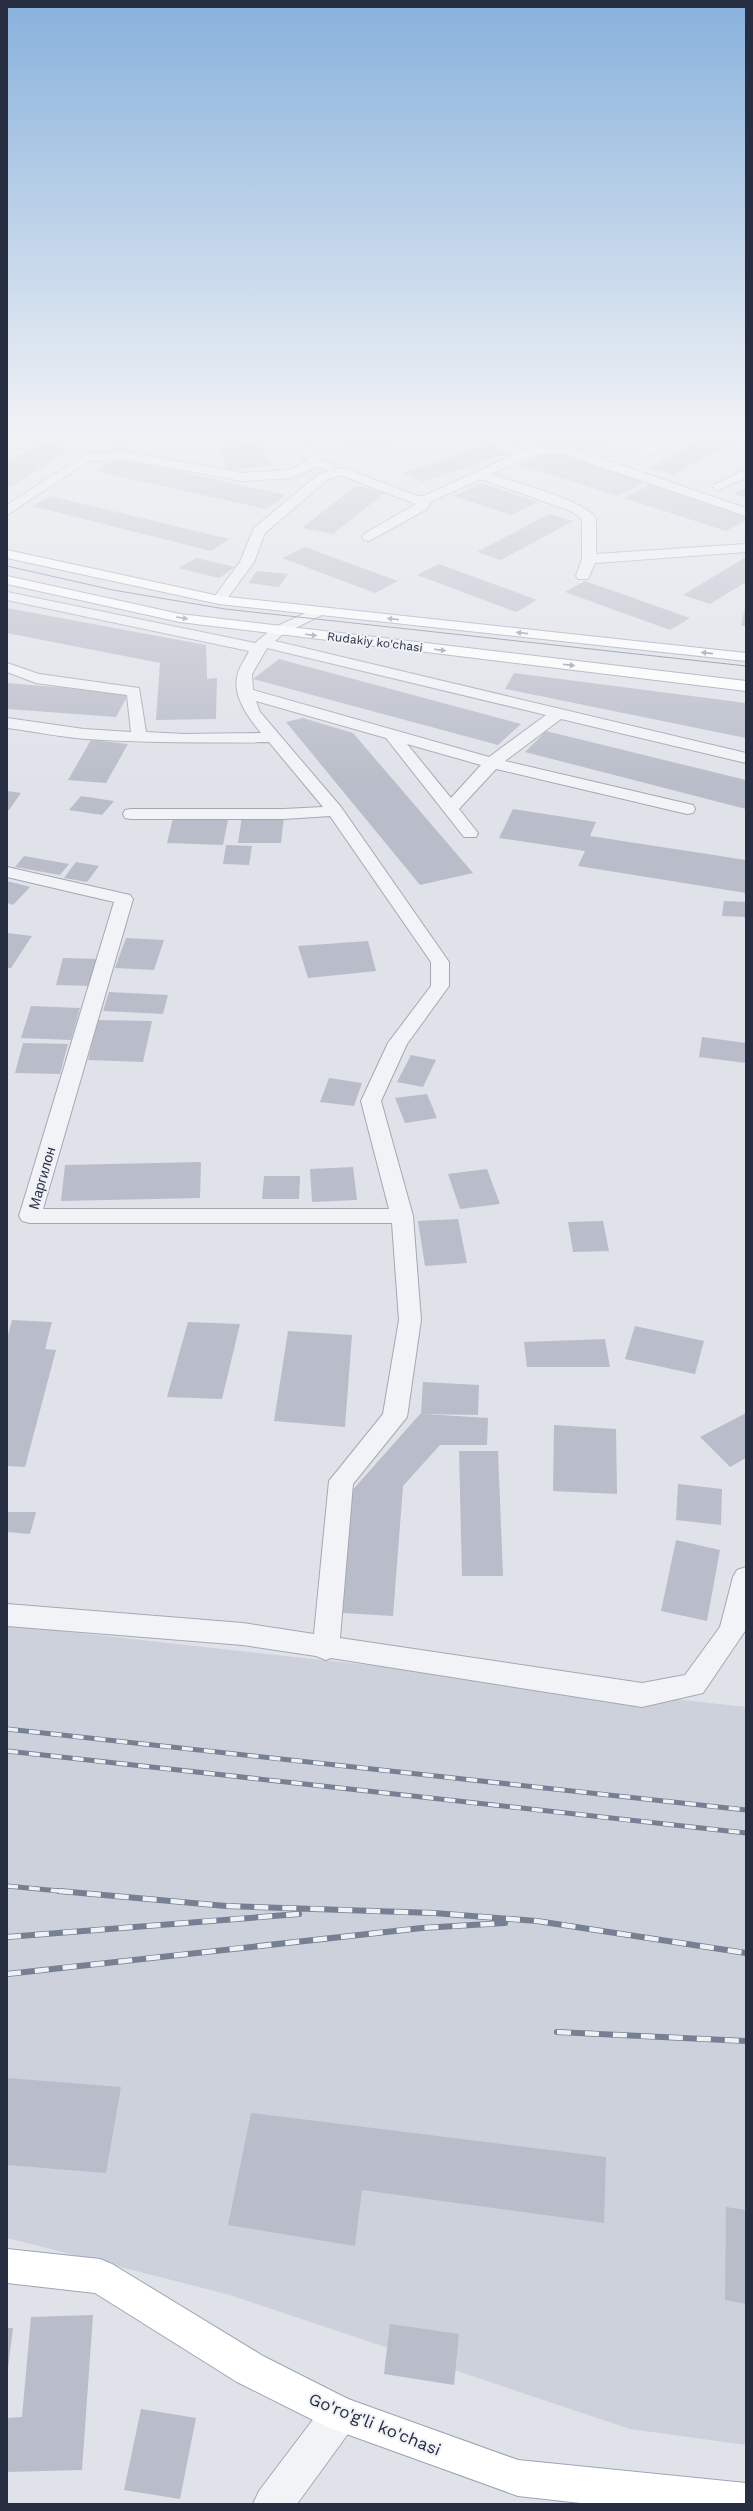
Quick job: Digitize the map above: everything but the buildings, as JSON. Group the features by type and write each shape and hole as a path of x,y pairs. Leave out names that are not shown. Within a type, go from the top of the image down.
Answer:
{"main road":[{"name":"Rudakiy ko'chasi","path":"7,554 219,600 746,657"},
{"name":"Rudakiy ko'chasi","path":"13,581 180,618 278,631 746,686"},
{"name":"Go'ro'g'li ko'chasi","path":"7,2266 100,2276 250,2369 340,2414 518,2478 746,2502"}],"street":[{"path":"219,600 247,562 251,551"},
{"path":"583,576 590,558 590,551"},
{"path":"590,558 696,551"},
{"path":"7,592 13,581"},
{"path":"7,596 261,646 560,712 746,758"},
{"path":"319,611 278,631 261,646 245,674 245,693 253,713 335,811 440,962 440,986 398,1043 371,1101 402,1216 410,1320 395,1417 341,1481 326,1649"},
{"path":"7,667 36,678 134,691 139,737"},
{"path":"245,693 492,763 687,809"},
{"path":"450,809 492,763 560,712"},
{"path":"7,723 84,734 139,737 184,739 273,737"},
{"path":"392,735 470,834"},
{"path":"131,814 284,814 335,811"},
{"name":"Маргилон","path":"7,872 64,887 124,899 30,1216 402,1216"},
{"path":"7,1614 244,1634 326,1649 642,1695 693,1685 732,1631 746,1577"},
{"path":"272,2504 340,2414"}],"shaded area":[{"path":"7,1625 746,1707 746,2445 630,2429 230,2295 7,2238"}],"tram line":[{"path":"7,566 113,590 225,609 746,666"}],"railway":[{"path":"7,1729 746,1810"},
{"path":"7,1751 746,1833"},
{"path":"7,1886 68,1892"},
{"path":"59,1891 68,1892"},
{"path":"68,1892 226,1906 434,1913 537,1921 746,1953"},
{"path":"7,1937 299,1914"},
{"path":"7,1974 422,1928 505,1923"},
{"path":"557,2032 746,2041"}]}
